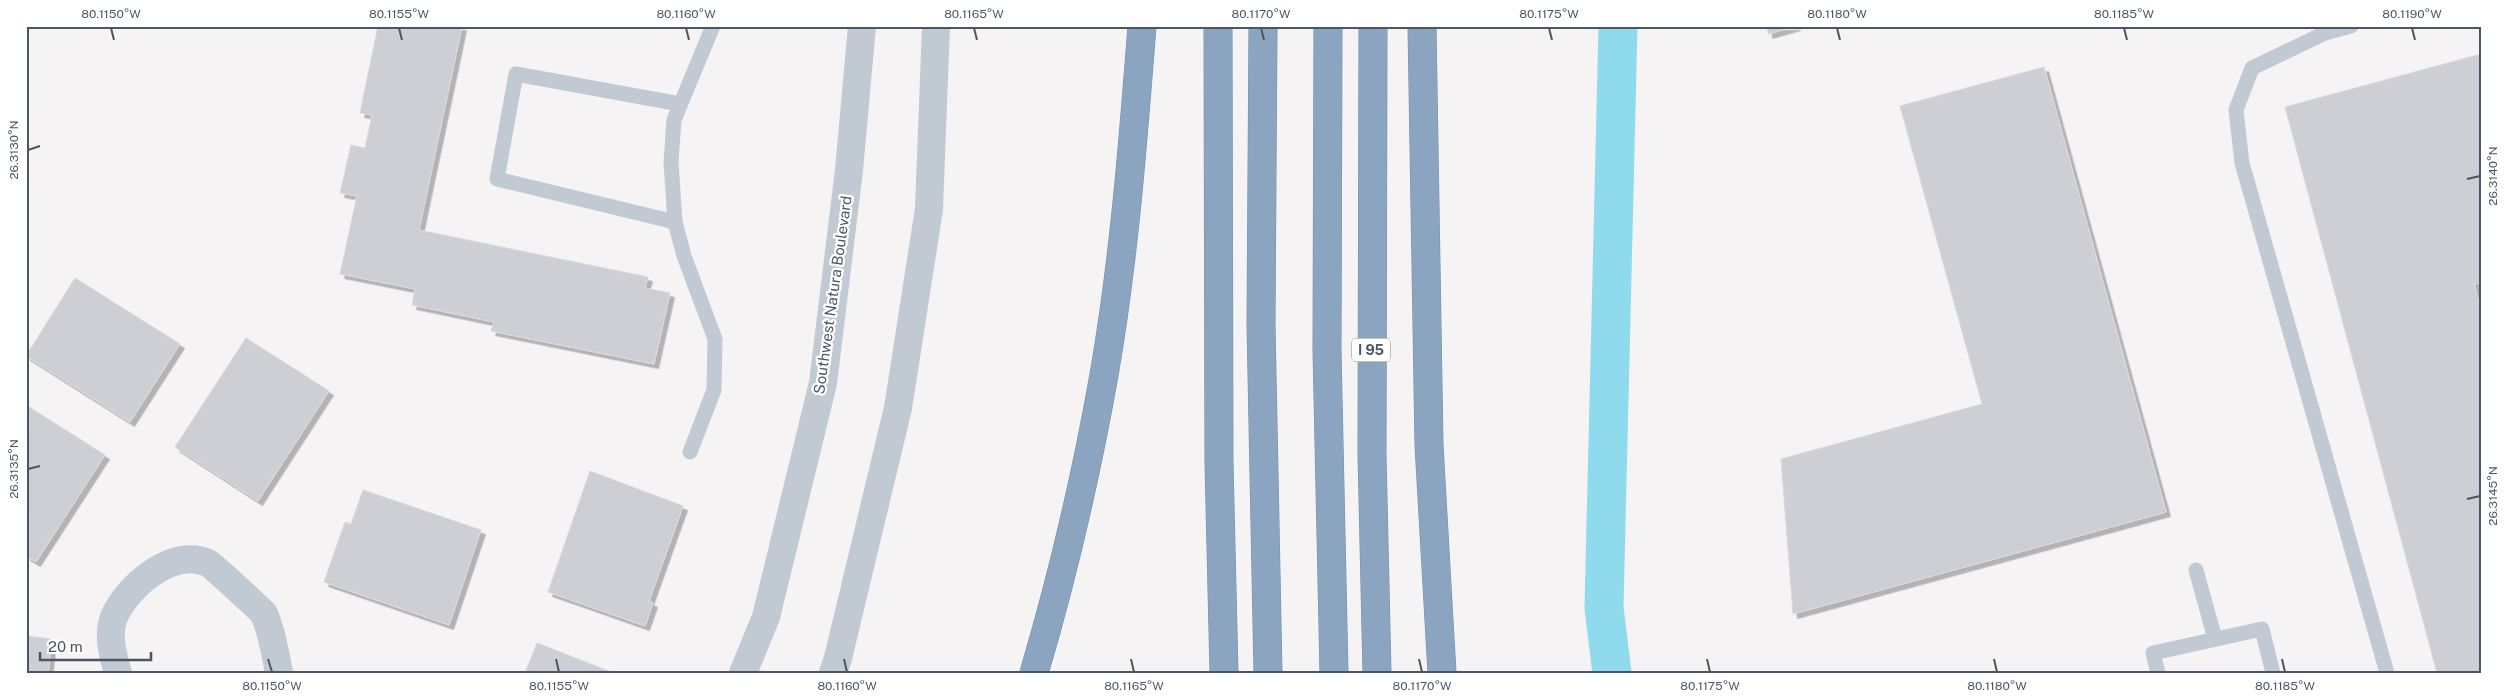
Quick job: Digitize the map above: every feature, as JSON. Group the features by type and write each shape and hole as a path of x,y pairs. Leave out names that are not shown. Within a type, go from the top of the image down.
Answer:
{"highway":[{"path":"1034,673 1072,531 1104,374 1126,205 1142,26"},
{"path":"1218,26 1219,444 1224,673"},
{"path":"1263,26 1261,324 1268,673"},
{"path":"1328,26 1327,350 1334,673"},
{"name":"I 95","path":"1373,26 1372,455 1377,673"},
{"path":"1422,26 1429,435 1442,673"}],"street":[{"name":"Southwest Natura Boulevard","path":"743,673 766,616 823,383 849,170 862,26"},
{"path":"832,673 838,658 898,408 929,209 931,27"},
{"path":"118,673 111,650 113,618 130,592 150,573 182,560 208,563 263,613 279,673"}],"lane":[{"path":"690,452 714,390 715,339 684,256 675,222 671,162 674,120 713,26"},
{"path":"2351,26 2325,33 2252,68 2236,110 2242,163 2387,673"},
{"path":"675,222 497,179 516,74 680,104"},
{"path":"2196,570 2215,639"},
{"path":"2158,673 2153,653 2262,629 2273,673"}],"building":[{"path":"378,26 462,26 419,230 648,277 645,288 670,293 654,364 491,331 494,322 412,305 415,289 340,274 357,196 340,193 351,145 365,148 372,115 360,113"},
{"path":"1768,26 1796,26 1768,34"},
{"path":"2481,54 2481,283 2474,284 2481,311 2481,673 2437,673 2285,107"},
{"path":"2044,67 2166,512 1793,614 1781,459 1982,404 1900,106"},
{"path":"75,278 180,344 130,422 26,356"},
{"path":"246,338 329,391 258,501 175,447"},
{"path":"26,405 105,455 36,562 26,556"},
{"path":"590,471 683,506 649,601 653,603 645,626 548,592"},
{"path":"363,490 481,530 449,625 324,582 345,522 351,524"},
{"path":"26,636 52,639 48,673 26,673"},
{"path":"537,643 614,673 525,673"}],"waterway":[{"path":"1612,673 1604,608 1618,26"}]}
